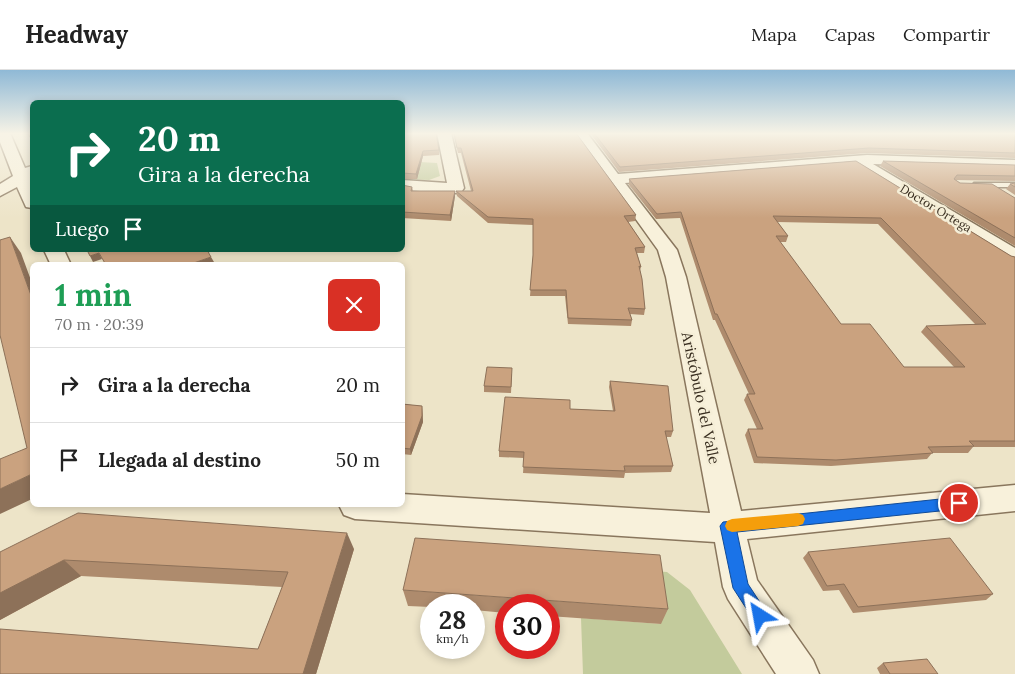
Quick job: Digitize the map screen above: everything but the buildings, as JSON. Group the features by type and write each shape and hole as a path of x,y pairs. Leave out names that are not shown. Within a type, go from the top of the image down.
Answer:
{"street":[{"path":"20,161 27,173 30,191"},
{"path":"405,185 456,188 450,161"},
{"name":"Aristóbulo del Valle","path":"601,161 667,250 676,277 741,588 799,674"},
{"path":"614,179 842,161"},
{"name":"Doctor Ortega","path":"859,161 1015,256"},
{"path":"904,161 1015,164"},
{"path":"0,191 27,173"},
{"path":"386,507 710,528 1015,498"}],"lane":[{"path":"966,184 1015,185"},
{"path":"991,185 1007,196"}],"green space":[{"path":"405,161 437,163 440,176 429,180 405,179"},
{"path":"654,571 667,572 690,590 742,674 583,674 581,618 661,624"}],"slow traffic":[{"path":"732,526 798,519"}],"route":[{"path":"760,616 741,588 728,526 959,503"}]}
